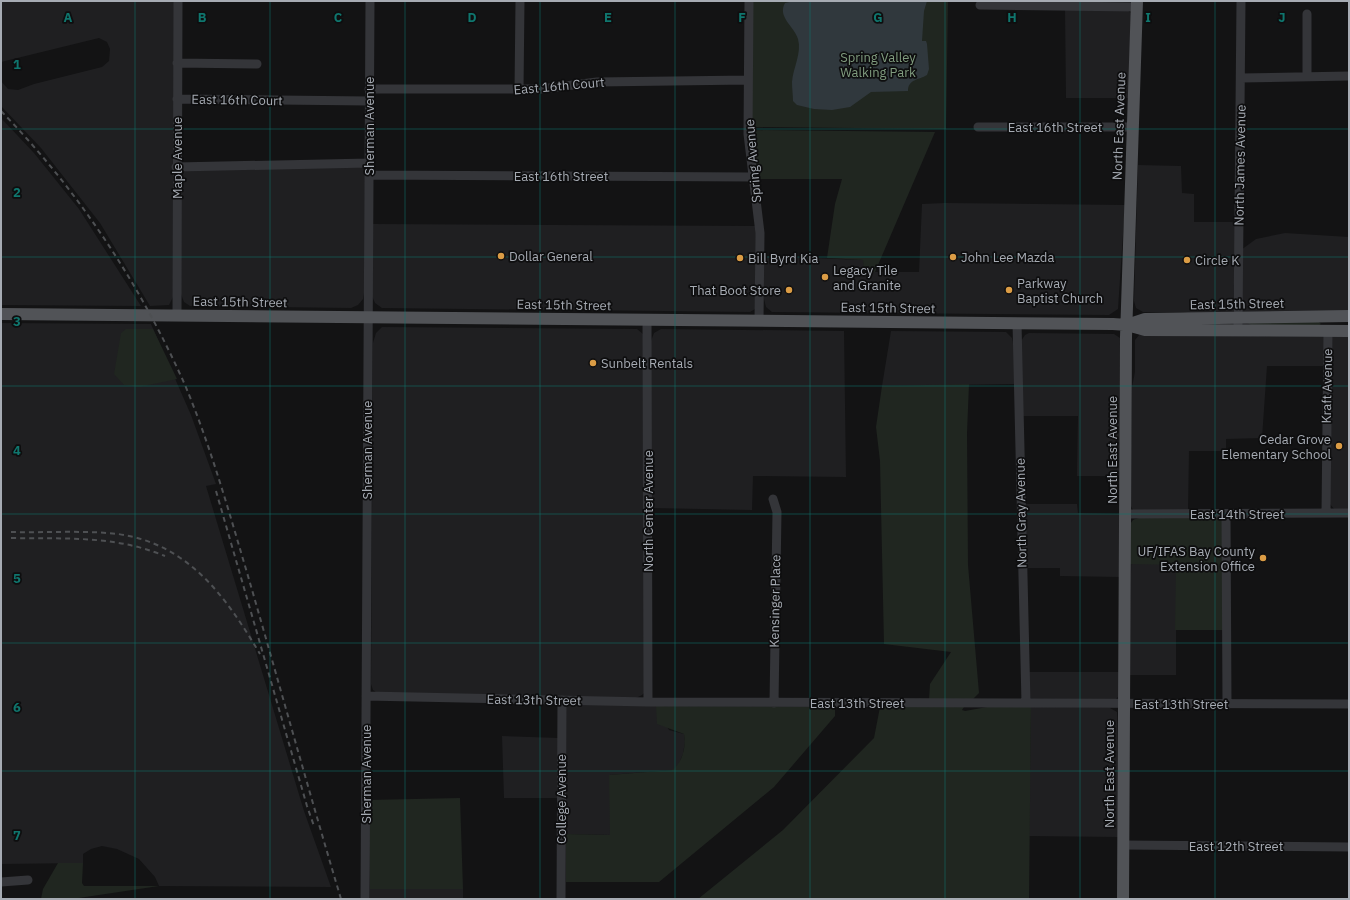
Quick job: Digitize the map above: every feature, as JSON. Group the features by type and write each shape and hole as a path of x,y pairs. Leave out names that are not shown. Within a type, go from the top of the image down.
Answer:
{"main road":[{"name":"North East Avenue","path":"1123,899 1127,325 1137,4"},
{"name":"East 15th Street","path":"1,314 1127,325 1145,330 1345,316"},
{"path":"1328,331 1331,323 1345,316"},
{"path":"1317,317 1326,323 1328,331"},
{"name":"East 15th Street","path":"1238,324 1328,331 1349,331"}],"street":[{"name":"Maple Avenue","path":"177,315 176,167 178,1"},
{"name":"Sherman Avenue","path":"365,899 370,1"},
{"path":"519,90 520,1"},
{"name":"Spring Avenue","path":"749,1 748,134 760,232 760,321"},
{"name":"North James Avenue","path":"1238,324 1241,1"},
{"path":"980,5 1137,4"},
{"path":"1307,14 1307,77"},
{"path":"177,63 257,64"},
{"path":"1241,78 1349,76"},
{"name":"East 16th Court","path":"370,89 519,90 541,89 597,82 748,80"},
{"name":"East 16th Court","path":"178,99 370,101"},
{"name":"East 16th Street","path":"978,127 1133,127"},
{"path":"176,167 369,163"},
{"name":"East 16th Street","path":"369,175 753,178"},
{"name":"North Center Avenue","path":"648,320 648,702"},
{"name":"North Gray Avenue","path":"1017,324 1026,703"},
{"name":"Kraft Avenue","path":"1326,513 1328,331"},
{"name":"Kensinger Place","path":"773,498 777,512 774,703"},
{"name":"East 14th Street","path":"1125,514 1349,513"},
{"path":"1226,514 1227,705"},
{"name":"East 13th Street","path":"366,696 648,702 1227,705 1349,704"},
{"name":"College Avenue","path":"561,899 562,700"},
{"name":"East 12th Street","path":"1123,845 1349,847"},
{"path":"1,882 28,880"}],"shaded area":[{"path":"1,1 175,1 173,297 169,305 150,306 100,223 41,148 1,106 1,81 8,89 18,90 34,84 102,67 109,61 110,49 107,42 99,38 1,62"},
{"path":"794,1 927,1 924,11 922,41 926,41 927,44 929,69 927,75 914,80 908,87 908,91 871,92 850,107 832,110 814,109 797,105 793,101 792,82 799,44 796,34 783,13 785,3"},
{"path":"1065,9 1127,10 1131,13 1129,98 1066,98"},
{"path":"1,118 34,153 79,209 141,306 1,305"},
{"path":"1138,165 1181,166 1182,193 1194,194 1194,222 1236,222 1233,313 1198,315 1183,312 1143,312 1136,308 1134,301"},
{"path":"362,167 365,169 364,293 363,299 358,305 351,308 190,306 184,302 181,294 182,176 185,170"},
{"path":"922,204 1125,205 1118,309 1109,315 772,312 766,307 764,299 764,256 863,260 865,272 919,272"},
{"path":"372,224 756,226 755,309 750,312 382,308 375,303 372,296"},
{"path":"1285,233 1349,237 1349,312 1246,315 1241,311 1241,250 1256,239"},
{"path":"1,323 151,324 191,415 216,484 206,486 304,811 331,887 159,886 155,877 139,859 117,849 102,846 91,849 83,854 83,863 1,864"},
{"path":"382,327 637,329 643,334 644,693 642,695 636,698 377,693 373,690 371,684 373,343 376,333"},
{"path":"661,329 844,331 846,477 753,476 752,510 651,508 651,341 654,333"},
{"path":"891,331 1006,332 1012,338 1015,352 1015,384 882,386"},
{"path":"1029,333 1114,334 1120,338 1119,476 1077,476 1078,416 1022,416 1021,341 1025,335"},
{"path":"1140,334 1324,337 1325,366 1267,366 1262,438 1226,439 1226,451 1189,451 1188,511 1133,510 1130,504 1132,387 1135,372 1135,340"},
{"name":"Cedar Grove Elementary School","path":"1334,335 1349,335 1349,511 1334,509 1330,504 1331,338"},
{"path":"1024,504 1077,504 1078,513 1120,514 1120,577 1060,576 1060,568 1025,568"},
{"path":"1218,517 1224,630 1176,630 1176,675 1129,675 1132,522 1135,519"},
{"path":"1028,672 1119,672 1119,696 1116,699 1030,700"},
{"path":"565,704 656,706 669,730 684,734 685,742 683,754 678,766 673,770 610,775 610,835 566,834"},
{"path":"1031,707 1110,708 1117,712 1118,837 1029,836"},
{"path":"502,736 559,738 558,798 504,798"},
{"path":"370,889 463,889 463,899 370,899"}],"green space":[{"name":"Spring Valley Walking Park","path":"752,1 948,1 946,129 751,127"},
{"path":"752,130 935,132 875,272 864,272 863,260 827,258 835,204 842,179 756,179"},
{"path":"1318,321 1321,324 1318,326 1251,325 1247,323"},
{"path":"126,329 153,329 177,379 139,387 124,385 114,374 121,333"},
{"path":"969,384 967,433 968,565 979,693 972,700 929,700 930,684 951,652 884,644 880,461 876,427 882,386"},
{"path":"1139,518 1223,519 1224,630 1175,630 1176,565 1129,564 1130,524 1133,520"},
{"path":"656,706 835,707 835,716 774,787 659,882 566,882 566,834 610,835 609,775 672,770 679,763 685,744 684,734 657,724"},
{"path":"880,707 964,707 962,710 965,711 987,707 1031,707 1029,899 698,899 783,830 874,738"},
{"path":"460,798 463,889 370,889 368,800"},
{"path":"58,863 83,863 82,883 84,886 159,886 72,899 41,899 43,889"}],"railway":[{"path":"1,111 56,173 105,240 148,311 185,385 203,432 227,504 341,899"},
{"path":"216,491 314,826"},
{"path":"11,532 78,532 118,534 143,540 165,549 185,561 203,576 233,613 260,654"},
{"path":"11,538 108,541 127,544 165,556"}],"place":[{"name":"Dollar General","path":"501,256"},
{"name":"John Lee Mazda","path":"953,257"},
{"name":"Bill Byrd Kia","path":"740,258"},
{"name":"Circle K","path":"1187,260"},
{"name":"Legacy Tile and Granite","path":"825,277"},
{"name":"That Boot Store","path":"789,290"},
{"name":"Parkway Baptist Church","path":"1009,290"},
{"name":"Sunbelt Rentals","path":"593,363"},
{"name":"Cedar Grove Elementary School","path":"1339,446"},
{"name":"UF/IFAS Bay County Extension Office","path":"1263,558"}]}
